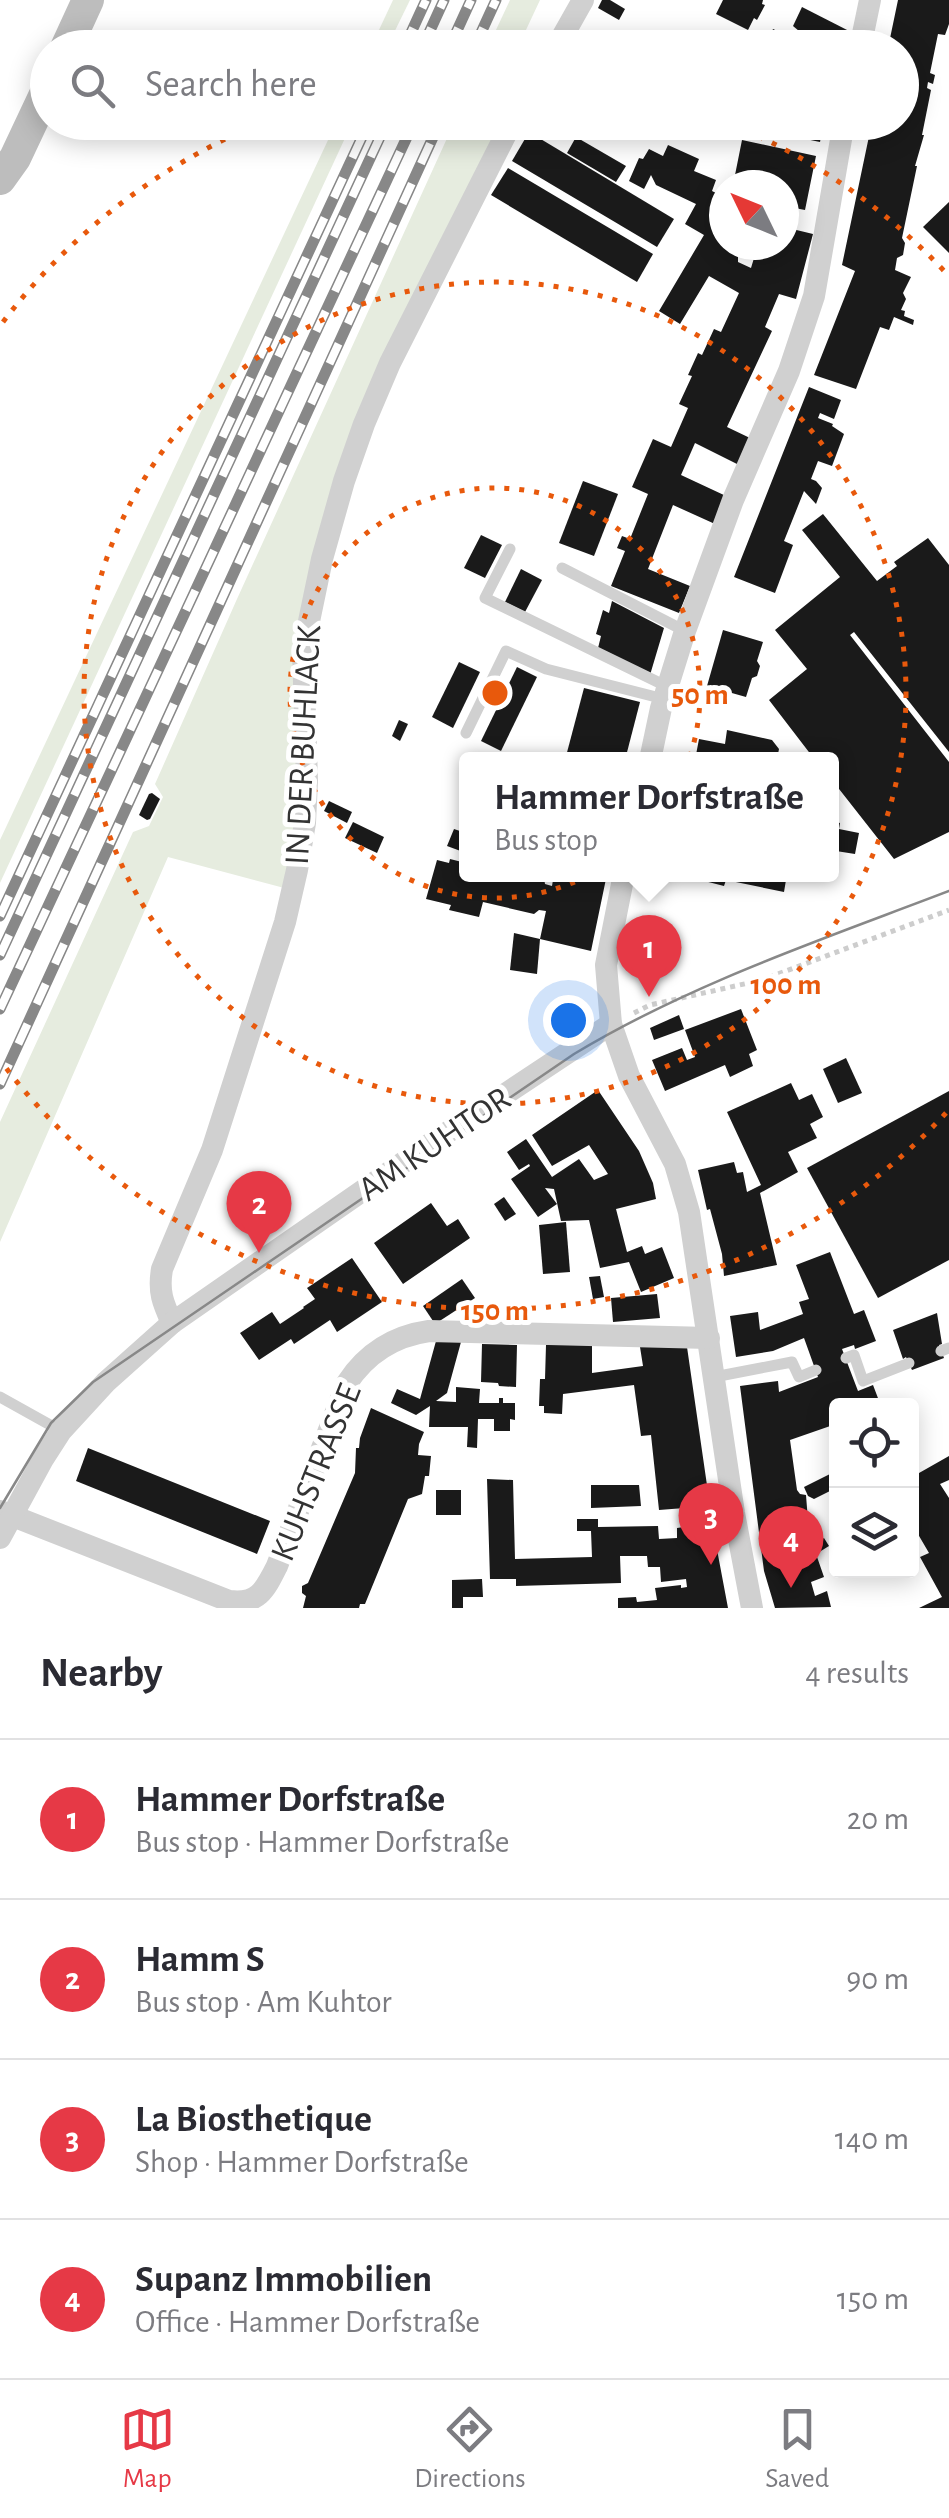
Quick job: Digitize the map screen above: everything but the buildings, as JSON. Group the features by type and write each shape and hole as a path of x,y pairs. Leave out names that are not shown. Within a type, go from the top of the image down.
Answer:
{"street":[{"path":"74,30 88,0"},
{"path":"566,30 583,0"},
{"path":"864,30 870,0"},
{"path":"0,179 30,126"},
{"name":"IN DER BUHLACK","path":"172,1324 159,1286 162,1270 212,1150 280,939 297,870 305,823 306,781 302,650 322,558 375,397 503,140"},
{"path":"652,752 685,631 732,500 789,370 814,296 841,140"},
{"path":"622,882 606,966 611,1024 629,1076 675,1164 689,1212 752,1608"},
{"name":"AM KUHTOR","path":"0,1538 6,1513 61,1431 106,1382 172,1324 427,1146 611,1024"},
{"name":"KUHSTRASSE","path":"6,1513 228,1601 247,1602 258,1596 277,1566 347,1384 363,1362 388,1344 407,1334 429,1331 708,1338"}],"lane":[{"path":"510,549 485,598 666,693"},
{"path":"562,568 685,631"},
{"path":"466,733 506,651 546,669 666,693"},
{"path":"846,1358 854,1355 863,1381 909,1363"},
{"path":"714,1377 792,1362 799,1377 816,1370"},
{"path":"0,1396 61,1431"}],"path":[{"path":"611,1024 650,1005 762,980 949,910"}],"shaded area":[{"path":"393,0 410,0 395,30 379,30"},
{"path":"510,0 540,0 526,30 496,30"},
{"path":"328,140 344,140 0,883 0,840"},
{"path":"446,140 500,140 387,361 310,595 303,780 288,889 168,857 0,1242 0,1122 133,832 149,826 163,797 155,784"}],"tram line":[{"path":"0,1508 51,1423 93,1382 574,1054 711,984 949,891"}],"railway":[{"path":"412,30 426,0"},
{"path":"430,30 444,0"},
{"path":"457,30 471,0"},
{"path":"482,30 496,0"},
{"path":"0,916 361,140"},
{"path":"0,955 379,140"},
{"path":"0,1009 406,140"},
{"path":"0,1084 432,140"}],"place":[{"name":"Hammer Dorfstraße","path":"649,997"},
{"name":"Hamm S","path":"259,1253"},
{"name":"La Biosthetique","path":"711,1565"},
{"name":"Supanz Immobilien","path":"791,1588"}]}
